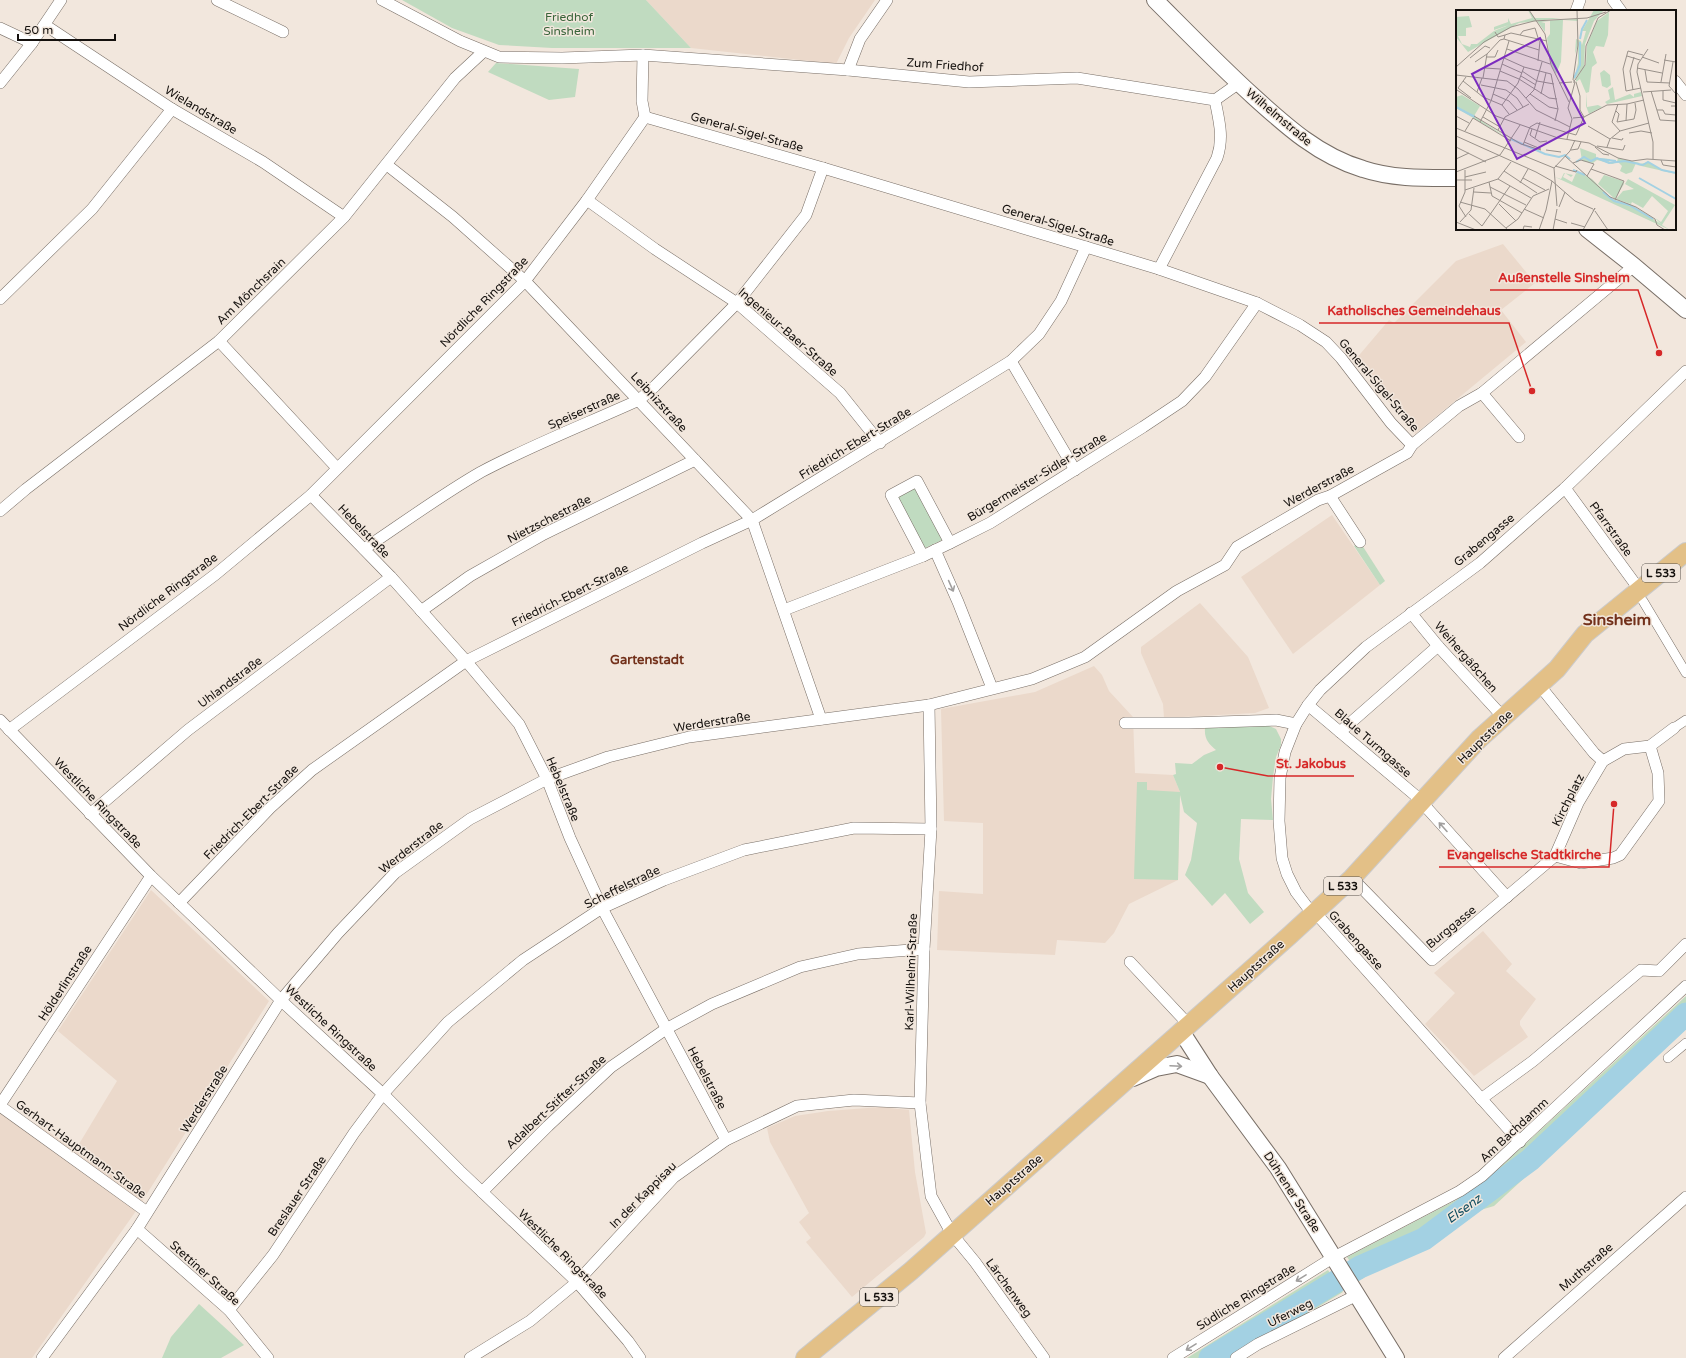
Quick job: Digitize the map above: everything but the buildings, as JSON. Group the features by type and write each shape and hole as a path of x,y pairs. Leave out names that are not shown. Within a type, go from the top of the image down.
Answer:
{"main road":[{"name":"Wilhelmstraße","path":"1155,0 1239,83 1285,125 1314,147 1345,163 1377,173 1406,177 1456,178"},
{"path":"1588,230 1686,310"},
{"name":"Hauptstraße","path":"805,1358 911,1271 1314,913 1352,878 1480,739 1557,669 1585,634 1686,552"},
{"name":"Dührener Straße","path":"1184,1028 1210,1076 1278,1168 1396,1358"},
{"path":"1126,1081 1156,1068 1177,1064 1210,1076"}],"street":[{"path":"0,83 32,43 61,0"},
{"path":"217,0 282,32"},
{"name":"Zum Friedhof","path":"382,0 483,52 499,57 562,58 643,55 848,70 969,82 1077,78 1215,100"},
{"path":"848,70 860,39 887,0"},
{"path":"1576,10 1580,0"},
{"path":"1613,0 1620,10"},
{"name":"Wielandstraße","path":"45,25 172,109 263,162 344,218"},
{"path":"0,28 32,43"},
{"name":"Am Mönchsrain","path":"0,511 26,489 219,341 344,218 455,78 483,52"},
{"path":"643,55 642,101 645,117"},
{"path":"1676,82 1686,95"},
{"path":"1159,269 1217,158 1221,146 1221,130 1215,100 1239,83"},
{"path":"0,299 92,209 172,109"},
{"name":"General-Sigel-Straße","path":"645,117 823,168 1159,269 1257,303 1300,325 1326,342 1341,358 1391,423 1412,445"},
{"name":"Nördliche Ringstraße","path":"9,730 216,574 311,494 526,281 587,200 645,117"},
{"name":"Leibnizstraße","path":"387,165 453,217 526,281 752,520 821,719"},
{"name":"Speiserstraße","path":"364,548 453,488 482,472 516,455 639,400 655,386 737,303 806,215 823,168"},
{"name":"Ingenieur-Baer-Straße","path":"587,200 655,249 737,303 840,393 880,443"},
{"name":"Friedrich-Ebert-Straße","path":"179,903 270,808 312,770 466,661 702,543 752,520 880,443 1011,361 1039,334 1061,301 1086,247"},
{"name":"Werderstraße","path":"42,1358 137,1229 281,1000 338,933 395,873 470,819 547,779 608,757 689,737 930,705 1032,679 1085,657 1177,591 1225,565 1238,547 1318,500 1330,496 1407,453 1412,445 1459,406 1482,393 1634,266"},
{"name":"Bürgermeister-Sidler-Straße","path":"784,610 923,556 990,523 1182,401 1205,377 1257,303"},
{"path":"219,341 337,468"},
{"path":"1011,361 1075,470"},
{"name":"Grabengasse","path":"1520,1142 1480,1099 1396,1003 1308,908 1296,892 1287,874 1282,858 1279,821 1280,778 1285,752 1296,724 1308,705 1320,690 1366,646 1480,563 1564,488 1686,371"},
{"path":"1482,393 1518,437"},
{"name":"Nietzschestraße","path":"421,611 470,576 544,534 695,460"},
{"path":"923,556 891,495 917,481 950,543"},
{"name":"Pfarrstraße","path":"1564,488 1636,585"},
{"name":"Hebelstraße","path":"311,494 391,577 466,661 518,724 547,779 570,838 602,908 726,1140"},
{"path":"1330,496 1360,542"},
{"path":"935,550 958,602 992,688"},
{"name":"Uhlandstraße","path":"90,814 188,730 391,577"},
{"path":"1643,601 1686,673"},
{"name":"Weihergäßchen","path":"1411,613 1438,646 1503,718"},
{"path":"1340,732 1438,646"},
{"path":"1540,686 1594,753 1604,761"},
{"name":"Karl-Wilhelmi-Straße","path":"930,705 931,829 924,949 920,1103 931,1196 952,1234"},
{"name":"Blaue Turmgasse","path":"1308,705 1421,802 1507,897"},
{"name":"Westliche Ringstraße","path":"0,720 151,876 281,1000 383,1094 482,1192 577,1282 628,1341 640,1358"},
{"path":"1125,723 1189,723 1276,720 1296,724"},
{"path":"1555,856 1581,863 1613,858 1620,855 1659,801 1658,774 1650,746 1686,720"},
{"name":"Kirchplatz","path":"1555,856 1578,804 1604,761 1624,749 1650,746"},
{"name":"Scheffelstraße","path":"383,1094 448,1022 523,960 602,908 664,880 744,850 854,828 931,829"},
{"name":"Burggasse","path":"1352,878 1432,960 1555,856"},
{"name":"Hölderlinstraße","path":"0,1105 151,876"},
{"path":"1480,1099 1533,1061 1641,970 1659,971 1686,944"},
{"name":"Adalbert-Stifter-Straße","path":"482,1192 548,1126 611,1067 666,1029 712,1004 800,968 858,954 924,949"},
{"path":"1130,962 1184,1028"},
{"name":"Am Bachdamm","path":"1335,1260 1460,1191 1482,1176 1686,986"},
{"path":"1668,1058 1686,1043"},
{"name":"Breslauer Straße","path":"229,1310 273,1255 354,1133 383,1094"},
{"name":"In der Kappisau","path":"470,1358 530,1321 577,1282 674,1177 726,1140 797,1106 854,1100 920,1103"},
{"name":"Gerhart-Hauptmann-Straße","path":"0,1105 147,1212"},
{"name":"Muthstraße","path":"1504,1358 1686,1197"},
{"name":"Stettiner Straße","path":"137,1229 229,1310 268,1358"},
{"name":"Lärchenweg","path":"952,1234 975,1262 1044,1358"},
{"name":"Südliche Ringstraße","path":"1173,1358 1335,1260"},
{"name":"Uferweg","path":"1236,1358 1258,1344 1355,1291"}],"shaded area":[{"path":"646,0 875,0 849,38 836,64 691,48"},
{"path":"1503,244 1535,283 1501,310 1526,342 1415,434 1355,360 1389,320 1394,323 1456,261"},
{"path":"1332,515 1380,585 1293,654 1241,577"},
{"path":"1200,603 1248,657 1269,708 1255,713 1164,718 1163,704 1141,653 1141,647"},
{"path":"1094,666 1102,675 1109,691 1133,717 1135,773 1173,775 1180,792 1178,880 1129,904 1114,933 1105,943 1057,940 1055,955 937,950 939,891 983,894 983,823 944,821 941,709 1035,692"},
{"path":"151,890 269,1001 136,1211 32,1358 0,1358 0,1102 76,1149 117,1081 58,1031"},
{"path":"1483,931 1512,964 1506,971 1536,999 1520,1021 1520,1025 1528,1037 1474,1076 1425,1024 1455,993 1434,973"},
{"path":"880,1107 909,1110 915,1172 926,1233 924,1237 852,1297 806,1242 811,1238 799,1222 809,1213 770,1142 767,1128 795,1116 828,1111"}],"green space":[{"name":"Friedhof Sinsheim","path":"402,0 646,0 691,48 552,48 499,45 452,28"},
{"path":"496,63 579,69 575,97 549,100 488,72"},
{"path":"915,488 942,540 925,548 897,497"},
{"path":"1360,542 1385,581 1380,585 1354,546"},
{"path":"1267,725 1276,729 1281,739 1281,745 1276,757 1273,777 1271,799 1273,820 1241,819 1239,859 1248,893 1264,912 1250,924 1225,893 1212,906 1185,875 1191,860 1197,823 1184,812 1180,795 1178,880 1134,879 1137,782 1147,782 1147,790 1180,792 1173,775 1176,774 1175,763 1192,764 1204,755 1216,750 1211,746 1205,735 1205,728"},
{"path":"1686,996 1686,1029 1494,1206 1467,1214 1362,1279 1347,1257 1456,1200 1495,1172"},
{"path":"1328,1270 1343,1292 1233,1358 1187,1358"},
{"path":"199,1304 244,1345 221,1358 162,1358 171,1337"}],"waterway":[{"name":"Elsenz","path":"1210,1358 1360,1267 1424,1239 1530,1160 1686,1014"}],"place":[{"name":"Außenstelle Sinsheim","path":"1659,353"},
{"name":"Katholisches Gemeindehaus","path":"1532,391"},
{"name":"St. Jakobus","path":"1220,767"},
{"name":"Evangelische Stadtkirche","path":"1614,804"}],"district":[{"name":"Sinsheim","path":"1617,620"},
{"name":"Gartenstadt","path":"647,660"}]}
